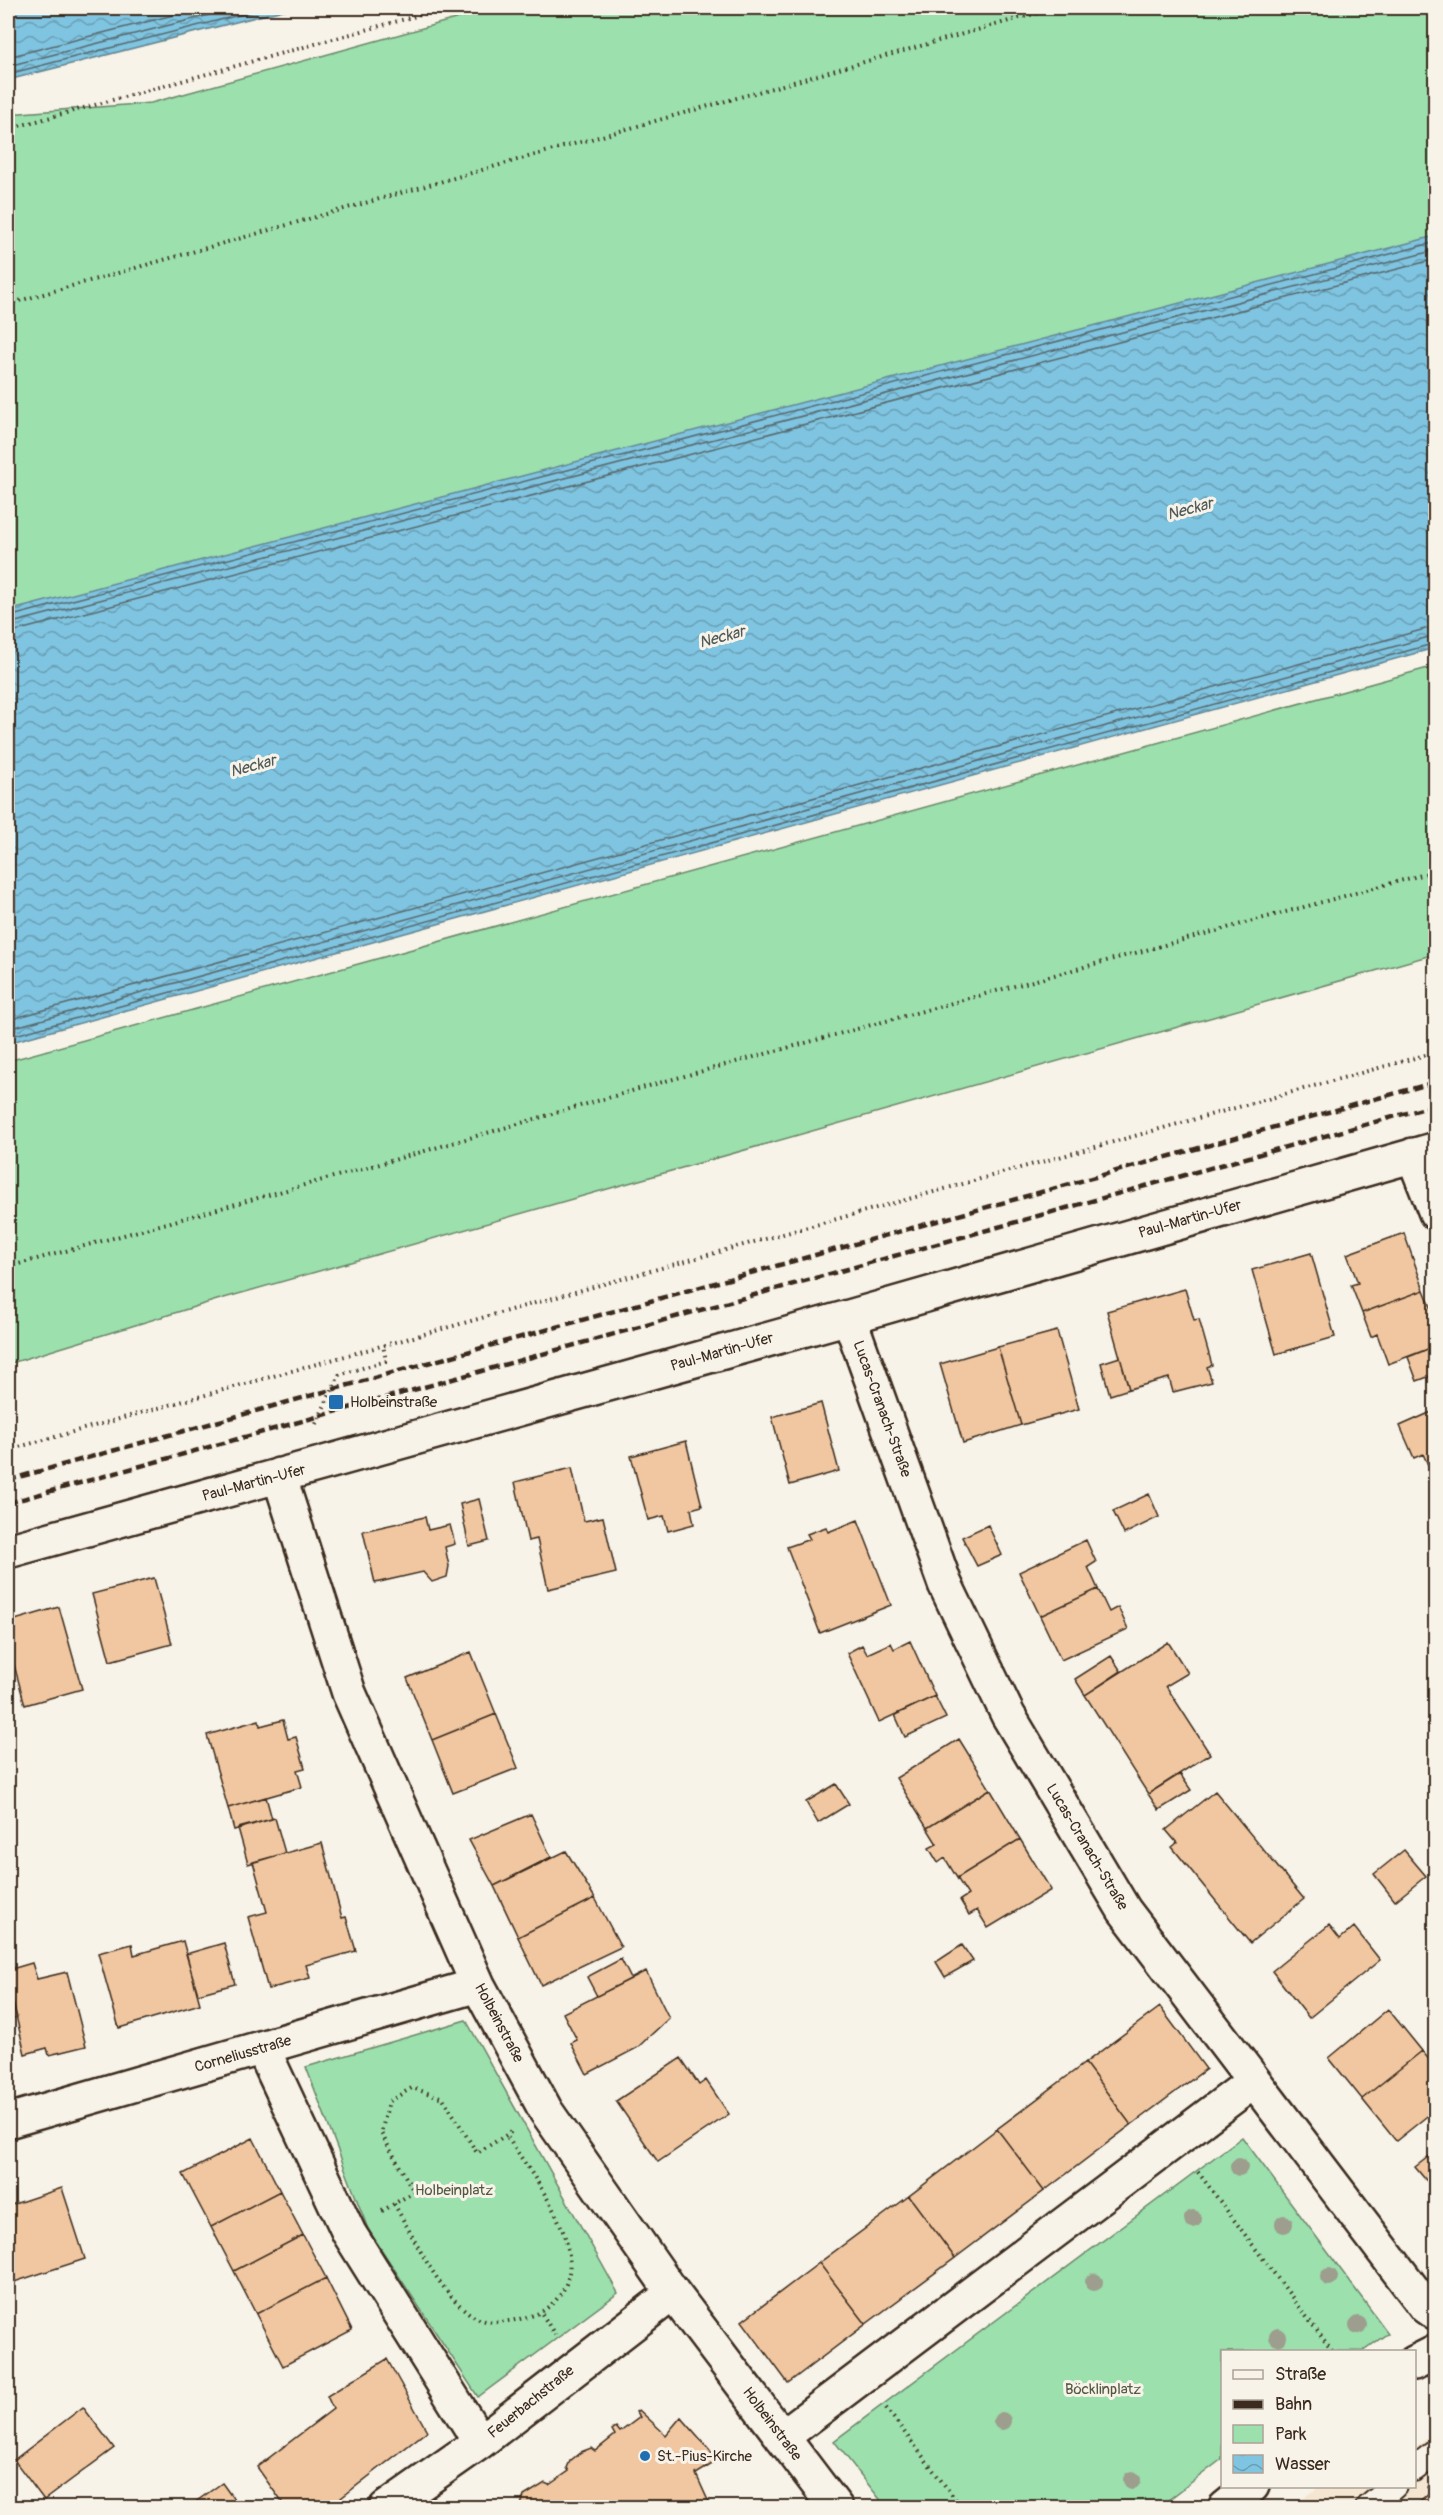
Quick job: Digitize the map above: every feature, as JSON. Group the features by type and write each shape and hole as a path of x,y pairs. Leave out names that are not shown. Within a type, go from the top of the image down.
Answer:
{"street":[{"path":"1424,1152 1436,1213"},
{"name":"Paul-Martin-Ufer","path":"8,1551 849,1317 1424,1152"},
{"name":"Lucas-Cranach-Straße","path":"849,1317 945,1584 1008,1715 1124,1910 1426,2307 1436,2314"},
{"name":"Holbeinstraße","path":"279,1475 349,1693 478,1985 546,2111 673,2293 836,2508"},
{"name":"Corneliusstraße","path":"8,2121 478,1985"},
{"path":"263,2049 349,2233 480,2442"},
{"path":"782,2437 1254,2081"},
{"name":"Feuerbachstraße","path":"386,2508 480,2442 673,2293"},
{"path":"1416,2362 1436,2352"},
{"path":"1225,2508 1251,2488"}],"lane":[{"path":"1416,2467 1436,2452"},
{"path":"1368,2508 1393,2488"}],"path":[{"path":"8,129 446,8"},
{"path":"8,304 1055,8"},
{"path":"8,1267 366,1168 666,1081 1436,871"},
{"path":"8,1450 1436,1053"},
{"path":"339,1375 386,1361 383,1345"},
{"path":"349,2233 414,2192 381,2133 389,2101 412,2088 443,2098 477,2153 546,2111"},
{"path":"394,2204 447,2292 475,2318 510,2322 542,2313 563,2293 571,2262 560,2221 506,2135"},
{"path":"1175,2141 1332,2350"},
{"path":"862,2377 962,2508"}],"shaded area":[{"path":"1435,2432 1435,2507 1291,2508 1318,2488 1416,2488 1416,2447"}],"green space":[{"path":"495,8 1435,8 1435,249 8,629 8,114 151,103"},
{"path":"1435,666 1435,954 217,1300 8,1364 8,1061"},
{"name":"Holbeinplatz","path":"466,2020 618,2293 478,2397 368,2229 306,2067"},
{"name":"Böcklinplatz","path":"1242,2137 1388,2333 1364,2350 1221,2350 1221,2460 1159,2507 886,2507 834,2441"}],"water":[{"path":"8,8 291,8 8,80"},
{"name":"Neckar","path":"1435,236 1435,648 8,1043 8,611"}],"building":[{"path":"1404,1233 1424,1290 1362,1313 1351,1285 1358,1283 1347,1254"},
{"path":"1311,1253 1335,1337 1276,1354 1252,1270"},
{"path":"1185,1289 1194,1320 1199,1319 1212,1365 1207,1367 1212,1382 1173,1392 1169,1378 1129,1389 1107,1311"},
{"path":"1424,1290 1436,1319 1436,1346 1388,1364 1377,1334 1371,1337 1362,1313"},
{"path":"1057,1331 1079,1409 1021,1425 998,1347"},
{"path":"1436,1346 1436,1374 1417,1381 1408,1357"},
{"path":"998,1347 1021,1425 963,1443 940,1364"},
{"path":"1120,1357 1129,1389 1110,1395 1101,1363"},
{"path":"821,1403 839,1471 790,1485 772,1417"},
{"path":"1436,1410 1435,1480 1423,1454 1414,1458 1400,1426"},
{"path":"686,1441 702,1506 691,1509 694,1524 668,1531 664,1516 648,1520 631,1456"},
{"path":"572,1468 584,1521 603,1517 616,1573 548,1589 537,1539 528,1541 515,1482"},
{"path":"1149,1494 1159,1517 1124,1534 1113,1511"},
{"path":"479,1499 489,1541 469,1546 460,1504"},
{"path":"425,1517 428,1530 450,1525 455,1544 445,1547 449,1566 447,1577 432,1582 423,1572 375,1583 363,1531"},
{"path":"858,1520 891,1605 820,1633 787,1547 810,1539 807,1534 826,1527 828,1532"},
{"path":"988,1525 1002,1555 977,1566 962,1537"},
{"path":"1086,1540 1096,1562 1088,1567 1098,1589 1040,1616 1019,1572"},
{"path":"154,1578 172,1644 110,1661 92,1594"},
{"path":"1098,1589 1109,1612 1118,1607 1128,1629 1061,1660 1040,1616"},
{"path":"59,1607 82,1689 25,1705 8,1643 8,1622"},
{"path":"910,1641 935,1696 879,1722 847,1653 862,1645 867,1654 891,1643 894,1649"},
{"path":"1168,1642 1188,1673 1166,1686 1210,1754 1148,1794 1085,1695"},
{"path":"471,1652 496,1714 432,1740 407,1678"},
{"path":"1111,1656 1121,1671 1085,1695 1075,1679"},
{"path":"935,1696 946,1718 905,1737 895,1715"},
{"path":"496,1714 518,1768 453,1793 432,1740"},
{"path":"259,1720 260,1726 283,1720 288,1739 296,1737 305,1768 297,1770 302,1787 228,1808 207,1735"},
{"path":"959,1739 990,1789 927,1828 896,1778"},
{"path":"1180,1774 1191,1790 1159,1810 1148,1794"},
{"path":"836,1784 849,1804 818,1823 806,1802"},
{"path":"990,1789 1020,1839 957,1878 945,1858 938,1863 929,1848 937,1844 927,1828"},
{"path":"1215,1791 1304,1899 1250,1943 1172,1847 1177,1843 1166,1830"},
{"path":"266,1797 272,1819 234,1830 228,1808"},
{"path":"531,1814 551,1857 494,1886 469,1840"},
{"path":"275,1818 285,1853 248,1864 238,1828"},
{"path":"1020,1839 1051,1890 988,1928 977,1910 969,1915 960,1900 968,1895 957,1878"},
{"path":"322,1843 342,1918 346,1917 356,1951 306,1965 310,1978 268,1989 248,1917 267,1912 253,1862"},
{"path":"1404,1850 1426,1876 1395,1901 1374,1874"},
{"path":"566,1851 595,1898 518,1937 494,1886"},
{"path":"595,1898 621,1947 541,1985 518,1937"},
{"path":"1329,1925 1340,1939 1354,1927 1380,1960 1309,2018 1272,1971"},
{"path":"183,1941 200,2004 119,2028 98,1953 132,1944 134,1955"},
{"path":"224,1943 235,1984 198,1994 186,1954"},
{"path":"962,1945 973,1961 945,1977 936,1962"},
{"path":"621,1959 631,1979 597,1996 587,1977"},
{"path":"32,1963 37,1979 67,1972 86,2046 49,2055 47,2048 25,2054 8,1982 8,1970"},
{"path":"646,1971 669,2018 637,2048 587,2074 571,2043 577,2040 563,2013"},
{"path":"8,1982 17,2018 8,2020"},
{"path":"1160,2007 1206,2069 1131,2125 1085,2063"},
{"path":"1388,2009 1422,2051 1362,2099 1329,2058"},
{"path":"1422,2051 1436,2068 1436,2109 1396,2141 1362,2099"},
{"path":"681,2058 699,2085 706,2080 729,2114 658,2162 616,2101"},
{"path":"1085,2063 1131,2125 1044,2191 997,2129"},
{"path":"997,2129 1044,2191 955,2258 909,2196"},
{"path":"253,2138 280,2191 211,2227 183,2174"},
{"path":"1436,2151 1436,2192 1415,2167"},
{"path":"62,2188 85,2259 8,2284 8,2206"},
{"path":"280,2191 303,2235 234,2271 211,2227"},
{"path":"909,2196 955,2258 866,2324 819,2263"},
{"path":"303,2235 326,2278 256,2314 234,2271"},
{"path":"819,2263 866,2324 788,2383 742,2321"},
{"path":"326,2278 352,2330 283,2366 256,2314"},
{"path":"387,2359 427,2431 328,2508 286,2508 257,2467 333,2409 327,2396"},
{"path":"83,2407 114,2448 44,2500 14,2460"},
{"name":"St.-Pius-Kirche","path":"639,2410 666,2435 681,2417 709,2449 717,2461 696,2474 710,2505 707,2507 705,2503 699,2508 520,2508 524,2496 545,2483 549,2485 569,2471 567,2468 570,2461 581,2452 591,2448 595,2451 615,2435 612,2430 616,2427 620,2432 640,2417 636,2412"},
{"path":"1436,2480 1436,2497 1427,2487"},
{"path":"222,2483 240,2508 187,2508"},
{"path":"1431,2492 1436,2497 1436,2508 1413,2508"}],"railway":[{"path":"8,1480 1436,1082"},
{"path":"8,1503 1436,1105"}],"place":[{"name":"Holbeinstraße","path":"336,1402"},
{"name":"St.-Pius-Kirche","path":"645,2456"}]}
